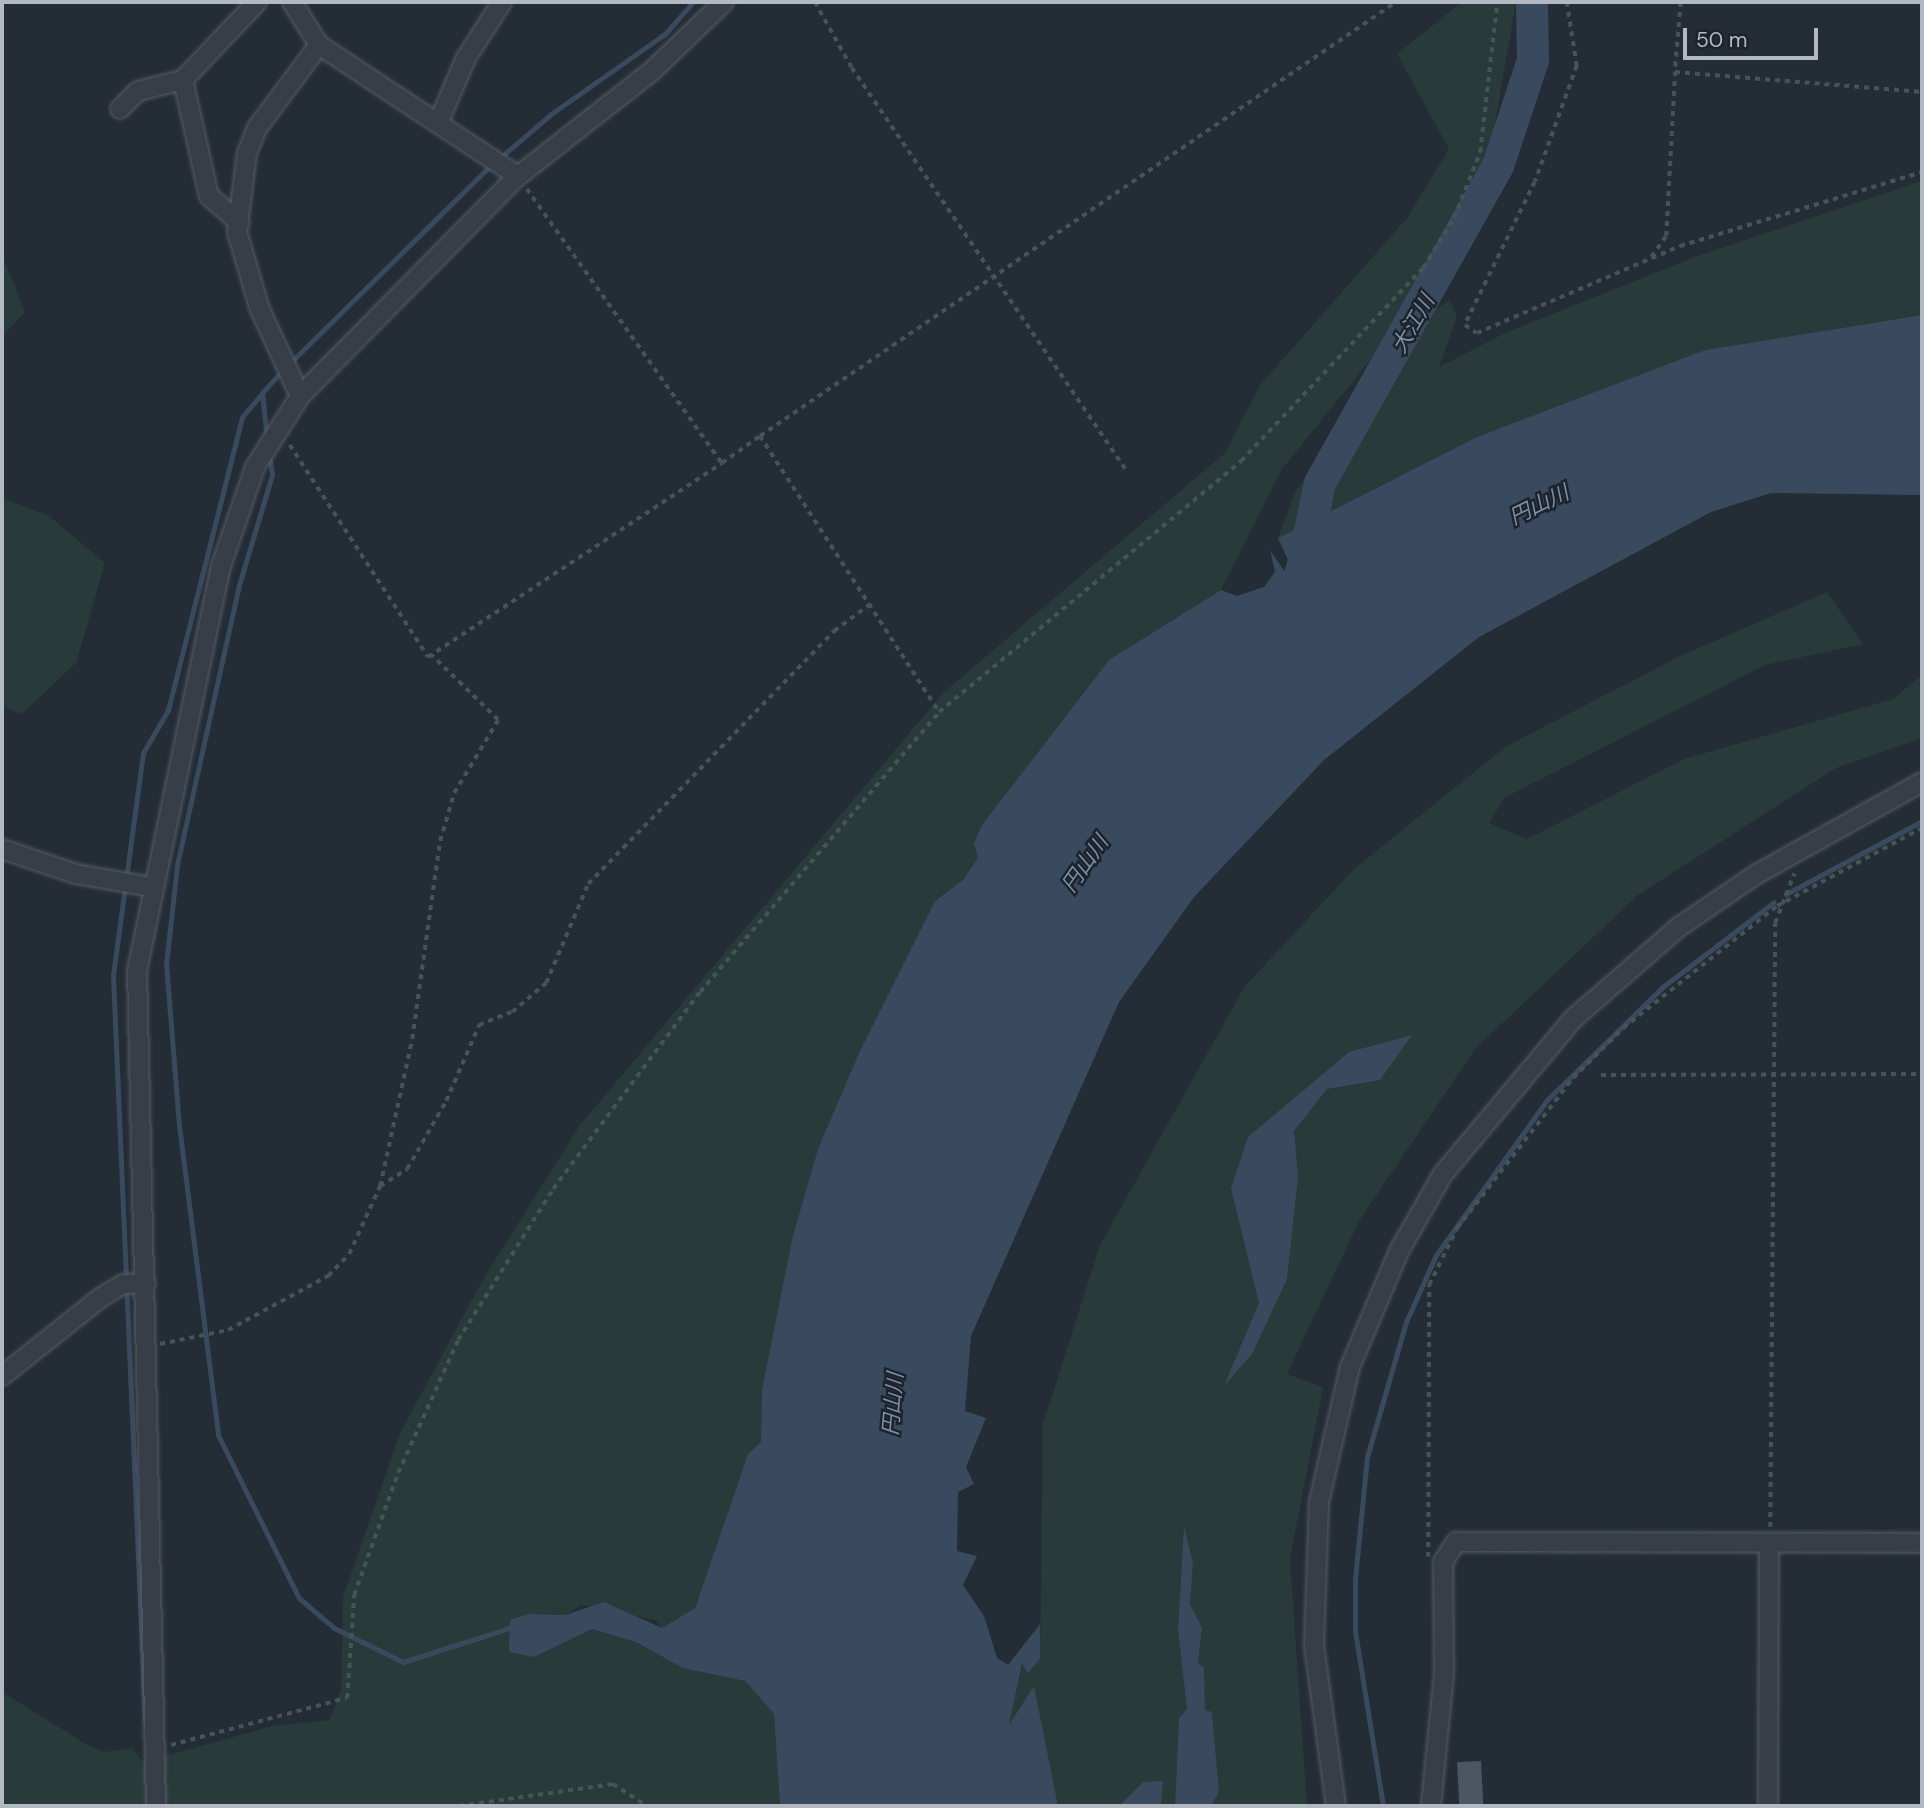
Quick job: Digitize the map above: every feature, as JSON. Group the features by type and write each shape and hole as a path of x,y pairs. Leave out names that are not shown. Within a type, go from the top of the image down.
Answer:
{"street":[{"path":"120,109 138,91 183,80 257,2"},
{"path":"439,121 466,58 502,2"},
{"path":"156,1806 137,971 151,887 221,566 275,428 300,396 518,176 652,71 724,2"},
{"path":"300,7 319,45 439,121 518,176"},
{"path":"300,396 260,310 240,223 242,184 257,128 319,45"},
{"path":"183,80 209,196 240,223"},
{"path":"1336,1806 1314,1645 1319,1502 1350,1367 1399,1251 1443,1174 1573,1019 1679,927 1746,882 1922,782"},
{"path":"2,849 76,874 151,887"},
{"path":"2,1376 100,1298 123,1284 146,1283"},
{"path":"1431,1806 1444,1673 1443,1562 1456,1542 1922,1543"},
{"path":"1768,1806 1769,1543"}],"path":[{"path":"815,2 993,276 1127,471"},
{"path":"432,656 722,463 1396,2"},
{"path":"155,1749 347,1698 354,1595 398,1473 458,1340 553,1189 700,992 939,712 1241,461 1423,268 1454,218 1480,152 1497,2"},
{"path":"1567,2 1577,66 1535,182 1465,325 1478,333 1650,259 1922,172"},
{"path":"1650,259 1666,236 1681,2"},
{"path":"1675,72 1922,92"},
{"path":"518,176 722,463"},
{"path":"146,1347 228,1330 328,1276 349,1254 380,1186 412,1040 440,841 454,793 498,720 432,656 419,649 299,454 275,428"},
{"path":"760,436 873,602 939,712"},
{"path":"380,1186 407,1169 446,1101 479,1025 512,1012 546,983 587,884 834,631 873,602"},
{"path":"1443,1562 1424,1556 1429,1285 1457,1228 1573,1078 1623,1028 1777,906 1922,828"},
{"path":"1769,1543 1777,906"},
{"path":"1601,1075 1922,1074"},
{"path":"459,1806 613,1784 647,1806"}],"shaded area":[{"path":"1462,2 1516,2 1492,141 1471,199 1381,345 1450,300 1457,317 1439,367 1507,332 1692,258 1922,181 1922,315 1705,350 1477,437 1278,538 1296,490 1323,456 1375,354 1282,469 1221,590 1109,660 982,825 978,857 964,879 935,901 818,1149 762,1389 761,1442 748,1454 695,1608 662,1628 655,1620 581,1605 565,1615 529,1614 534,1657 591,1629 636,1642 683,1668 745,1681 774,1714 780,1806 2,1806 2,1692 84,1743 104,1752 132,1748 143,1762 273,1726 330,1720 341,1688 343,1597 400,1433 482,1281 580,1125 943,693 1225,453 1260,385 1407,218 1449,149 1397,54"},
{"path":"2,254 25,312 2,337"},
{"path":"2,498 49,516 105,563 76,663 22,714 2,706"},
{"path":"1827,592 1863,644 1765,665 1504,798 1489,823 1527,839 1684,759 1893,699 1922,675 1922,738 1836,768 1638,895 1475,1049 1359,1221 1287,1374 1323,1387 1290,1560 1307,1806 1211,1806 1219,1792 1212,1713 1205,1710 1204,1668 1198,1664 1202,1628 1190,1604 1193,1564 1184,1530 1178,1630 1187,1709 1179,1718 1175,1806 1161,1806 1163,1781 1119,1806 1058,1806 1034,1687 1008,1728 1023,1663 1027,1673 1040,1659 1043,1424 1100,1245 1245,986 1354,869 1505,747 1678,657"}],"water":[{"name":"円山川","path":"1922,315 1922,495 1771,493 1711,512 1479,637 1324,760 1194,897 1119,1002 971,1336 965,1411 986,1418 966,1467 974,1484 958,1492 957,1551 977,1556 963,1585 984,1616 997,1658 1008,1665 1040,1624 1040,1659 1028,1673 1022,1664 1009,1725 1034,1686 1058,1806 780,1806 774,1714 745,1681 683,1668 636,1642 592,1629 534,1657 509,1652 510,1620 529,1614 565,1615 604,1602 662,1628 695,1608 748,1454 761,1442 762,1389 793,1236 818,1149 860,1051 935,901 964,879 978,857 974,844 982,825 1109,660 1221,590 1237,596 1264,587 1275,572 1270,550 1284,571 1288,560 1278,538 1477,437 1705,350"},
{"path":"1412,1035 1380,1080 1327,1089 1294,1131 1298,1176 1287,1279 1252,1354 1224,1386 1259,1303 1231,1188 1248,1137 1349,1052"},
{"path":"1184,1526 1193,1564 1190,1604 1202,1628 1198,1664 1204,1667 1205,1710 1212,1712 1219,1792 1211,1806 1175,1806 1179,1718 1187,1709 1178,1630"},
{"path":"1163,1781 1161,1806 1119,1806 1143,1782"}],"building":[{"path":"1481,1761 1483,1806 1459,1806 1457,1762"}],"waterway":[{"path":"290,363 486,170 551,114 665,34 693,2"},
{"name":"大江川","path":"1303,565 1320,483 1498,166 1533,60 1532,2"},
{"path":"267,439 262,393 283,370"},
{"path":"145,1721 113,975 143,753 168,710 242,417 262,393"},
{"path":"269,455 272,475 239,585 177,865 166,964 179,1125 218,1435 299,1598 334,1628 403,1662 512,1627"},
{"path":"1786,894 1922,821"},
{"path":"1383,1806 1355,1631 1355,1579 1367,1457 1406,1322 1436,1255 1547,1100 1664,986 1774,902"}]}
